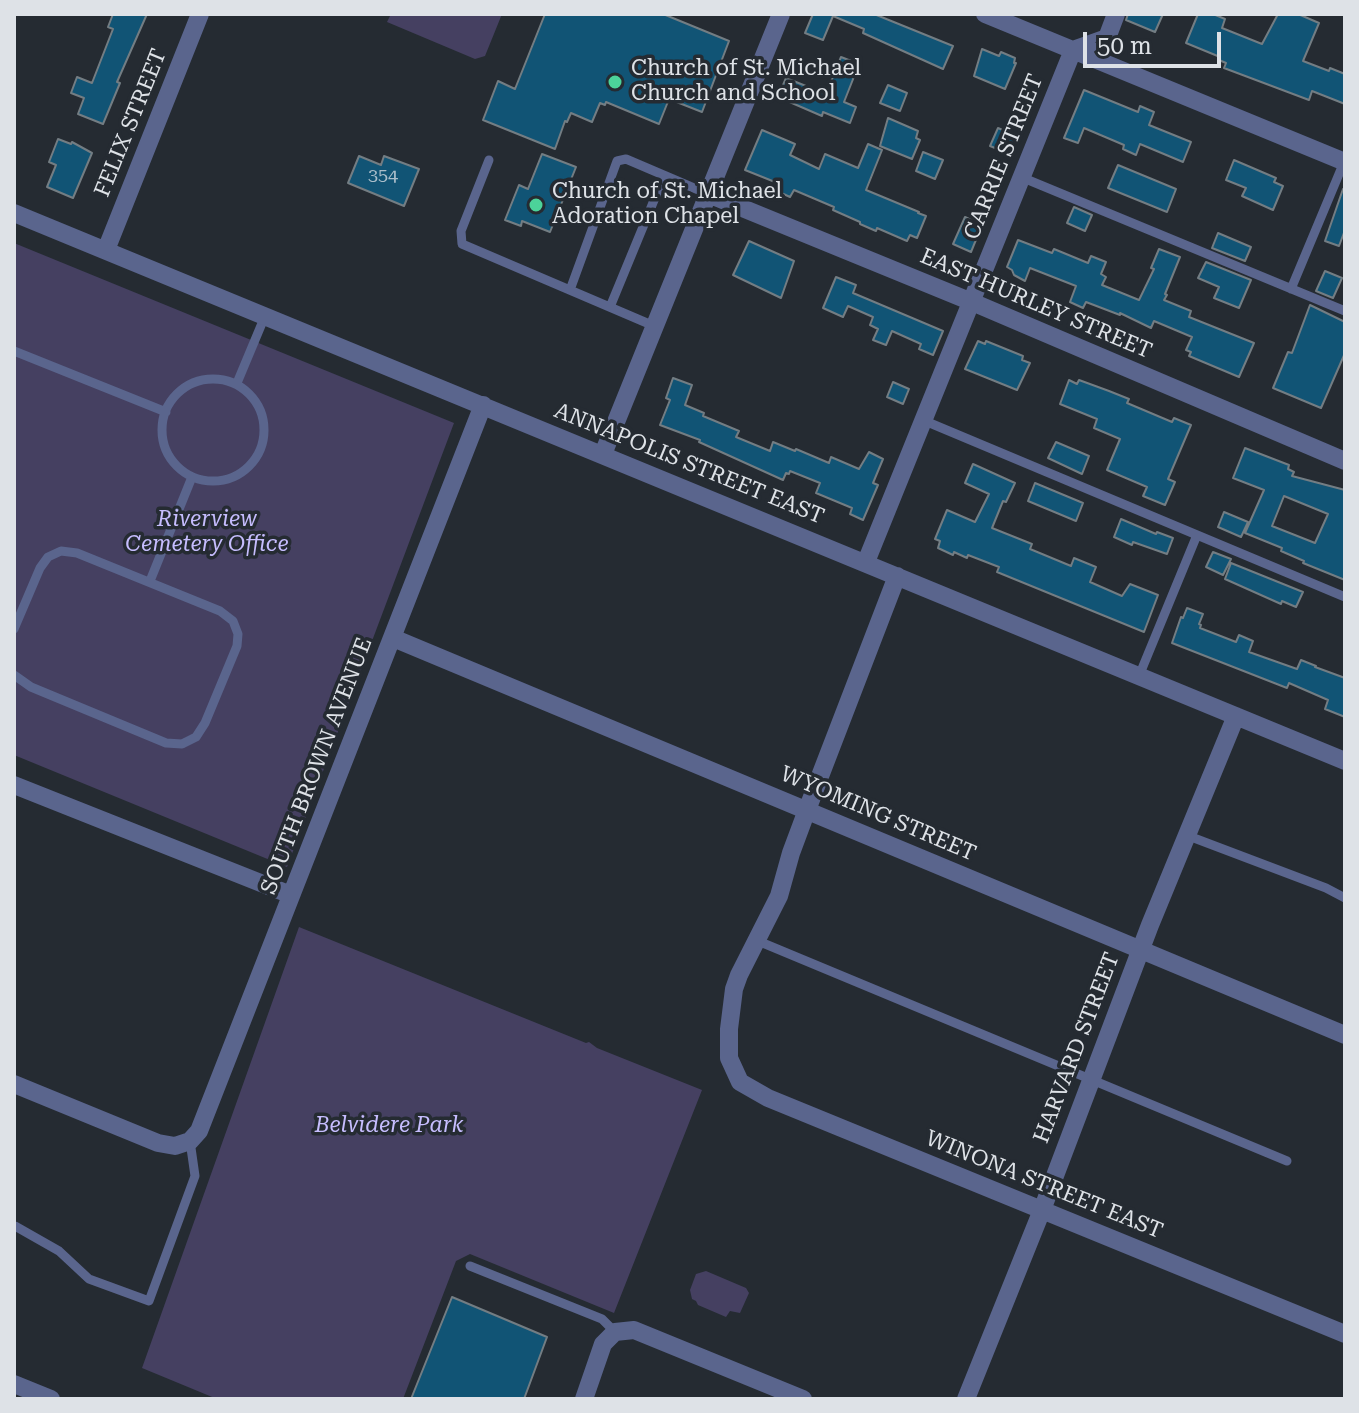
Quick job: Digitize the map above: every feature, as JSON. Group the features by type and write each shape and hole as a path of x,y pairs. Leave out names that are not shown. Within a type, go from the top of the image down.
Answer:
{"street":[{"name":"FELIX STREET","path":"106,250 200,14"},
{"path":"603,454 781,14"},
{"path":"985,14 1345,162"},
{"path":"1073,50 1107,38 1116,14"},
{"name":"CARRIE STREET","path":"866,562 1073,50"},
{"name":"EAST HURLEY STREET","path":"708,194 972,302 1345,461"},
{"name":"ANNAPOLIS STREET EAST","path":"14,213 1345,761"},
{"name":"SOUTH BROWN AVENUE","path":"190,1141 206,1117 483,405"},
{"path":"758,941 779,896 791,853 897,576"},
{"name":"WYOMING STREET","path":"393,638 1345,1035"},
{"name":"HARVARD STREET","path":"966,1399 1042,1210 1140,950 1236,716"},
{"path":"14,785 291,895"},
{"name":"WINONA STREET EAST","path":"758,941 734,989 729,1055 740,1082 768,1098 1345,1334"},
{"path":"14,1084 158,1143 175,1146 190,1141"},
{"path":"584,1399 603,1344 615,1332 634,1330 803,1399"},
{"path":"14,1384 51,1399"}],"lane":[{"path":"570,290 617,161 626,159 708,194"},
{"path":"489,160 461,231 462,244 654,326"},
{"path":"1291,289 1345,162"},
{"path":"610,307 664,176"},
{"path":"1021,177 1345,311"},
{"path":"237,383 265,316"},
{"path":"14,351 166,412"},
{"path":"218,379 237,383 248,392 262,413 264,436 257,458 243,472 218,481 192,477 176,466 164,446 162,419 166,412 174,396 195,381 218,379"},
{"path":"925,421 1345,597"},
{"path":"150,581 192,477"},
{"path":"1139,676 1197,535"},
{"path":"14,629 40,568 48,557 61,551 77,553 220,611 233,621 238,634 237,646 205,723 196,737 182,744 166,743 31,687 14,675"},
{"path":"1186,835 1345,898"},
{"path":"758,941 1287,1161"},
{"path":"15,1226 59,1251 89,1279 149,1301 195,1176 190,1141"},
{"path":"470,1266 602,1319 615,1332"}],"green space":[{"path":"391,14 502,14 485,56 475,59 387,22"},
{"name":"Riverview Cemetery Office","path":"14,243 454,423 287,867 14,755"},
{"name":"Belvidere Park","path":"299,927 702,1090 614,1313 470,1254 456,1261 403,1399 217,1399 142,1368"},
{"path":"706,1271 746,1288 749,1293 740,1313 730,1311 726,1317 698,1305 692,1299 690,1290 696,1274"}],"building":[{"path":"113,14 147,14 117,82 120,83 103,124 78,114 84,98 71,93 77,77 92,83 113,29 108,27"},
{"name":"Church of St. Michael Church and School","path":"545,14 663,14 729,41 702,112 669,99 659,124 606,102 605,105 600,103 592,122 571,113 555,149 483,120 498,81 515,89"},
{"path":"813,14 874,14 953,46 943,69 833,16 823,40 805,33"},
{"path":"1128,14 1163,14 1155,32 1126,20"},
{"path":"1198,14 1213,14 1225,19 1222,28 1262,44 1278,14 1298,14 1319,23 1303,61 1345,74 1345,104 1312,91 1309,100 1224,68 1226,63 1219,60 1220,57 1186,43"},
{"path":"982,49 1015,58 1016,63 1005,89 974,76"},
{"path":"841,57 859,64 844,102 856,107 850,123 823,112 822,116 778,97 786,78 826,94"},
{"path":"888,85 907,93 900,111 880,103"},
{"path":"1084,90 1138,112 1140,106 1154,112 1149,125 1191,142 1183,162 1140,144 1136,155 1123,149 1124,145 1084,128 1078,143 1064,138"},
{"path":"888,118 918,131 916,138 920,140 912,159 880,146"},
{"path":"998,128 1017,136 1010,154 990,146"},
{"path":"762,130 795,144 790,155 819,169 825,154 858,168 868,144 882,150 866,190 926,216 917,238 910,235 907,241 877,228 876,231 833,210 834,207 794,190 790,197 777,191 780,184 745,170"},
{"path":"58,139 72,142 92,153 73,198 47,187 56,165 49,162"},
{"path":"923,152 943,160 935,179 916,171"},
{"name":"Church of St. Michael Adoration Chapel","path":"542,154 576,167 550,232 522,221 521,226 505,220 519,185 528,189"},
{"path":"359,156 381,165 384,156 419,169 404,206 348,183"},
{"path":"1234,160 1276,178 1274,182 1283,186 1273,210 1242,196 1246,188 1226,180"},
{"path":"1118,165 1176,189 1167,212 1108,188"},
{"path":"1343,189 1345,230 1339,246 1325,241"},
{"path":"1074,207 1092,215 1085,231 1067,223"},
{"path":"965,217 982,225 971,252 953,244"},
{"path":"1218,233 1251,247 1245,261 1212,248"},
{"path":"1018,240 1052,253 1054,249 1088,263 1091,256 1106,262 1101,274 1106,277 1102,285 1139,300 1154,269 1151,268 1159,249 1180,257 1164,300 1191,311 1189,317 1254,343 1239,377 1189,356 1191,352 1186,350 1192,337 1154,321 1151,328 1120,313 1086,302 1083,308 1070,302 1076,286 1030,268 1025,281 1014,275 1007,267"},
{"path":"749,241 794,261 781,298 733,275"},
{"path":"1206,262 1251,280 1239,308 1214,298 1219,287 1198,278"},
{"path":"1325,271 1342,278 1333,298 1316,291"},
{"path":"836,277 856,285 853,293 943,331 933,355 919,349 921,344 892,331 886,345 873,340 878,329 870,325 873,317 848,306 843,317 823,308"},
{"path":"1310,305 1345,322 1345,353 1321,408 1273,388 1288,352 1292,353"},
{"path":"978,341 985,344 986,341 1023,356 1022,360 1030,363 1017,390 965,369"},
{"path":"673,378 692,385 685,405 739,431 736,437 770,451 773,442 829,463 831,457 859,469 869,452 883,459 873,483 878,485 863,520 850,514 852,508 816,493 820,483 790,471 783,480 700,440 660,425 670,400 666,398"},
{"path":"1069,380 1077,384 1079,380 1129,399 1127,403 1172,422 1174,418 1191,425 1168,479 1175,482 1165,505 1143,496 1147,487 1107,470 1120,439 1094,428 1097,419 1060,404"},
{"path":"893,382 909,389 903,404 887,397"},
{"path":"1056,442 1089,456 1082,474 1048,458"},
{"path":"1245,448 1289,465 1288,469 1294,472 1292,476 1345,490 1345,580 1303,563 1281,551 1282,548 1245,533 1264,490 1233,478","holes":["1284,496 1328,514 1315,543 1272,526"]},
{"path":"973,464 1015,483 1006,502 1003,501 992,528 1032,544 1030,549 1071,566 1074,558 1096,567 1090,582 1122,596 1130,584 1158,595 1144,632 997,572 999,567 938,548 940,541 935,539 947,510 975,522 989,494 965,483"},
{"path":"1035,483 1083,503 1076,521 1028,501"},
{"path":"1224,512 1248,522 1241,537 1218,527"},
{"path":"1121,519 1173,538 1167,554 1114,537"},
{"path":"1213,552 1231,559 1223,575 1206,567"},
{"path":"1231,563 1303,592 1296,607 1282,601 1281,604 1225,579"},
{"path":"1187,608 1203,614 1200,628 1236,642 1239,635 1253,641 1249,652 1297,669 1301,660 1345,678 1345,717 1325,709 1328,700 1289,683 1287,688 1172,643"},
{"path":"452,1297 547,1337 524,1399 411,1399"}],"place":[{"name":"Church of St. Michael Church and School","path":"615,82"},
{"name":"Church of St. Michael Adoration Chapel","path":"536,205"}]}
